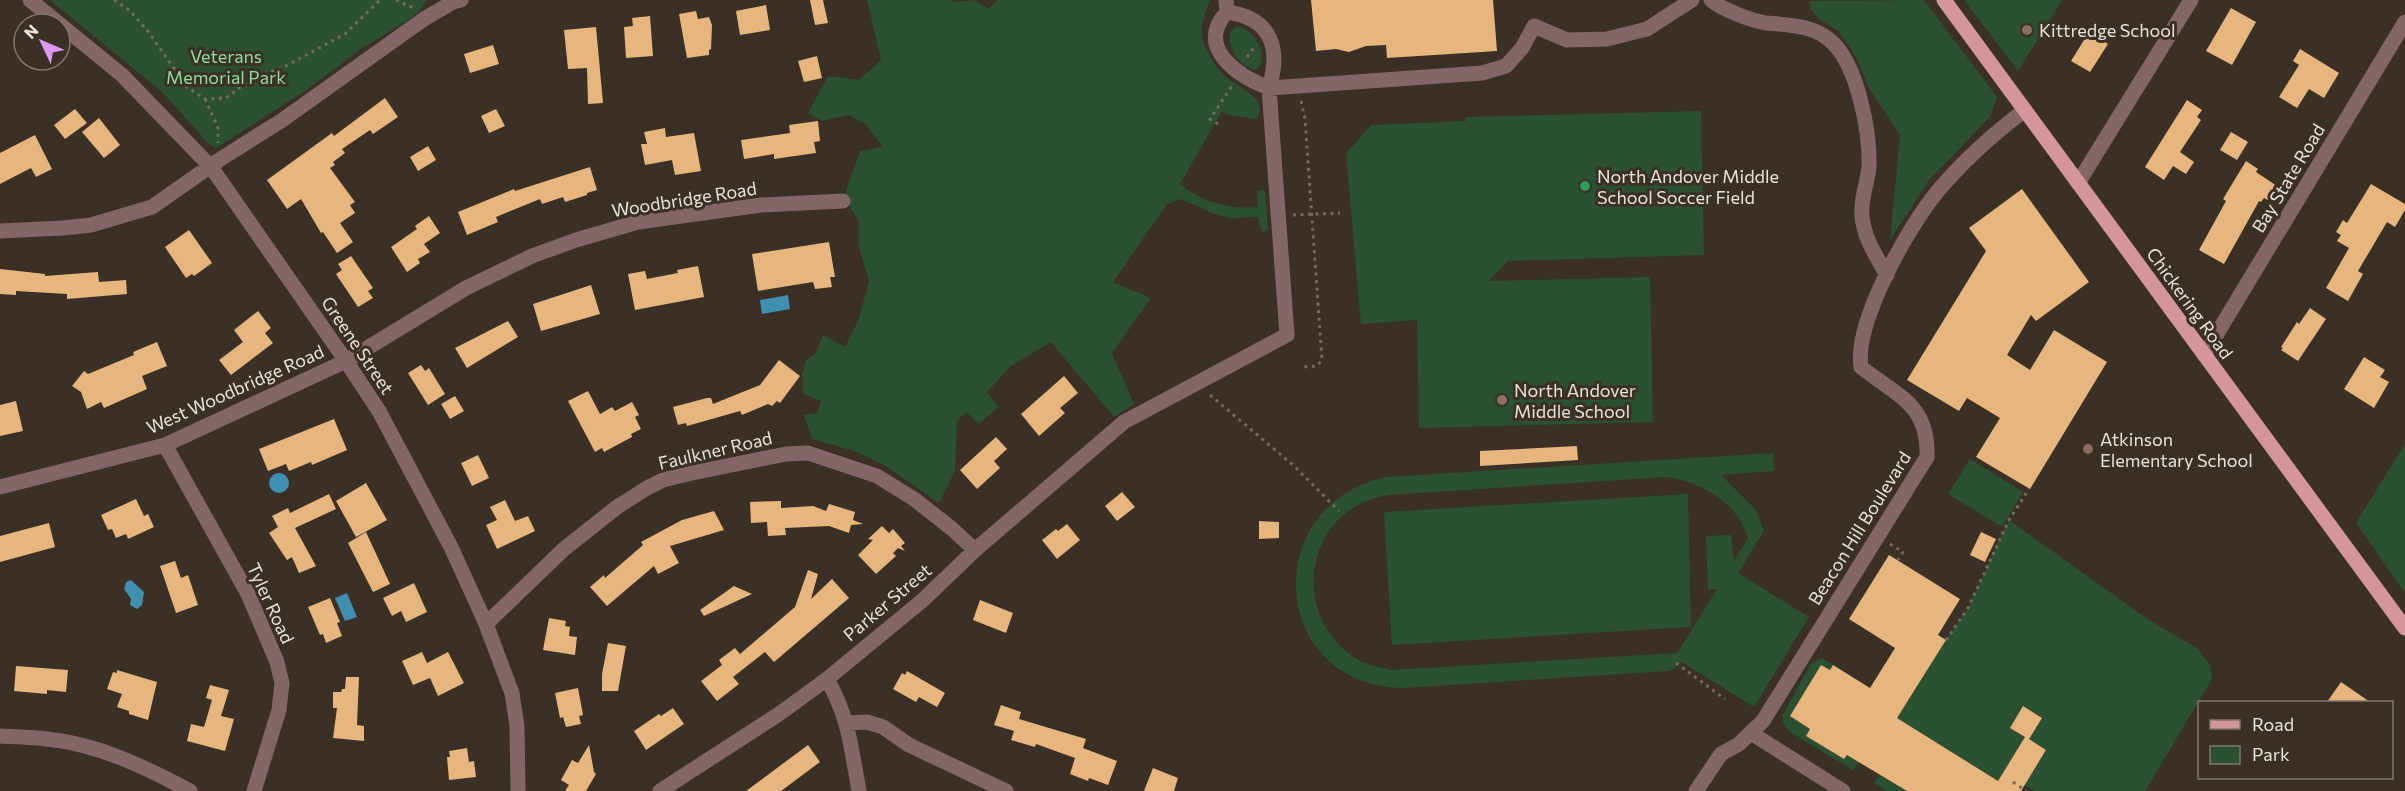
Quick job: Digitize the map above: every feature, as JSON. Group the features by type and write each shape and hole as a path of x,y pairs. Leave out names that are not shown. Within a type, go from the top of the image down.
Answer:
{"main road":[{"name":"Chickering Road","path":"1944,0 2405,628"}],"street":[{"name":"Greene Street","path":"30,0 122,75 215,163 379,411 431,507 486,624 512,693 517,726 518,791"},
{"path":"0,231 91,225 152,207 281,121 376,52 456,0"},
{"path":"1280,216 1269,88 1275,68 1275,53 1269,35 1259,25 1227,6 1214,31 1216,44 1222,56 1229,66 1250,81 1269,88 1482,73 1506,66 1522,48 1534,26 1567,40 1607,39 1647,29 1692,0"},
{"path":"1712,0 1718,6 1764,23 1784,23 1805,27 1834,44 1843,57 1857,87 1868,135 1869,167 1862,214 1866,238 1887,275"},
{"path":"2078,183 2191,0"},
{"name":"Bay State Road","path":"2204,355 2405,22"},
{"name":"Beacon Hill Boulevard","path":"1696,791 1721,754 1751,733 1763,721 1927,458 1928,440 1923,423 1914,407 1861,366 1860,349 1869,314 1887,275 1936,193 1990,137 2025,110"},
{"name":"Woodbridge Road","path":"346,361 466,288 532,256 576,240 638,222 761,206 843,201"},
{"name":"Parker Street","path":"660,791 779,714 827,679 923,600 975,550 1124,423 1287,335 1280,216"},
{"name":"West Woodbridge Road","path":"0,487 165,445 346,361"},
{"name":"Tyler Road","path":"165,445 248,594 277,662 282,683 279,710 254,791"},
{"name":"Faulkner Road","path":"486,624 564,549 617,507 647,488 663,480 786,454 808,453 877,476 914,499 975,550"},
{"path":"827,679 840,702 847,723 859,791"},
{"path":"847,723 867,722 883,727 909,745 1006,791"},
{"path":"1751,733 1843,791"},
{"path":"0,736 48,739 91,748 121,757 190,791"}],"path":[{"path":"114,0 130,11 147,30 187,87 205,99 218,128 215,163"},
{"path":"205,99 225,98 251,79 284,67 345,34 380,0"},
{"path":"1242,63 1258,42"},
{"path":"1218,124 1210,120 1233,85"},
{"path":"1300,96 1305,119 1322,360 1317,366 1302,367"},
{"path":"1280,216 1340,213"},
{"path":"1201,380 1211,396 1293,465 1339,511"},
{"path":"1946,640 1968,608 2009,520 2029,489"},
{"path":"1878,537 1903,552 1898,560"},
{"path":"1676,663 1725,699"},
{"path":"2013,782 2026,791"}],"green space":[{"name":"Veterans Memorial Park","path":"50,0 426,0 423,7 410,19 361,49 305,91 216,148 210,145 161,91 72,18 72,12 65,12"},
{"path":"867,0 950,0 953,2 975,0 988,9 998,0 1210,0 1202,31 1207,50 1222,73 1249,93 1259,105 1260,112 1256,119 1230,115 1222,111 1180,184 1207,200 1227,206 1248,208 1258,207 1257,191 1263,189 1268,230 1264,232 1261,230 1258,217 1230,218 1212,213 1181,199 1167,204 1113,282 1151,298 1112,353 1134,404 1114,417 1051,342 1011,366 987,392 998,407 979,424 966,412 957,421 955,471 939,503 884,465 857,452 812,439 804,415 817,413 821,401 803,394 802,375 806,360 816,353 823,335 845,347 858,321 869,282 858,243 859,221 844,197 860,151 883,147 865,124 849,115 822,121 808,113 828,76 859,80 881,60"},
{"path":"1924,0 1997,97 1990,117 1929,180 1890,240 1900,135 1869,88 1855,55 1838,31 1819,19 1811,9 1810,1"},
{"name":"Kittredge School","path":"1964,0 2062,0 2018,71"},
{"path":"1237,26 1249,32 1258,42 1262,55 1259,68 1255,70 1249,68 1235,55 1230,32"},
{"path":"1701,111 1704,255 1508,261 1489,281 1650,277 1653,422 1419,428 1417,320 1361,324 1346,153 1372,125 1466,121 1466,117"},
{"path":"2405,444 2405,593 2356,523"},
{"path":"1773,453 1774,471 1721,475 1756,510 1764,531 1738,573 1809,617 1754,707 1682,662 1670,671 1404,688 1359,680 1327,659 1305,628 1296,593 1300,556 1316,522 1344,494 1386,477","holes":["1666,477 1705,489 1727,504 1743,525 1748,538 1734,561 1731,535 1706,536 1708,589 1717,589 1677,653 1391,670 1366,663 1352,656 1332,636 1319,613 1314,587 1316,562 1325,538 1340,518 1361,503 1389,495"]},
{"path":"1970,459 2023,492 2002,527 1948,494"},
{"path":"1688,494 1691,627 1392,645 1384,512"},
{"path":"2009,520 2146,618 2198,649 2210,665 2212,679 2145,791 2034,791 2009,774 2013,767 2030,777 2046,750 2029,739 2042,718 2023,706 2010,728 2025,737 1998,781 1894,716 1908,701 1968,608"},
{"path":"1822,658 1833,665 1830,670 1821,665 1790,716 1810,729 1806,736 1844,759 1847,754 1859,762 1853,770 1790,731 1783,721 1782,716 1812,662"},
{"path":"1880,775 1907,791 1887,791 1874,783"}],"water":[{"path":"788,295 790,309 762,314 760,300"},
{"path":"279,473 286,476 289,483 286,490 279,493 272,490 269,483 272,476"},
{"path":"131,580 144,592 142,605 137,609 130,605 131,599 124,589 126,582"},
{"path":"347,593 357,617 345,621 335,598"}],"building":[{"path":"810,0 823,0 828,23 815,25"},
{"path":"1311,0 1493,0 1497,51 1387,58 1386,45 1366,46 1349,52 1336,49 1316,51"},
{"path":"766,5 770,30 740,35 736,11"},
{"path":"2231,8 2256,22 2232,65 2206,51"},
{"path":"696,11 698,19 709,17 712,25 711,49 709,55 687,58 679,14"},
{"path":"650,16 653,56 626,58 624,27 633,26 632,18"},
{"path":"596,27 603,103 588,104 587,68 568,69 564,30"},
{"path":"2089,32 2108,44 2090,72 2071,61"},
{"path":"493,45 499,64 470,73 464,54"},
{"path":"2300,49 2339,73 2324,98 2309,89 2297,108 2279,97 2299,65 2293,61"},
{"path":"817,56 822,78 804,82 798,61"},
{"path":"385,98 398,117 373,134 370,130 342,149 345,153 333,162 335,165 330,168 355,202 350,205 355,213 340,223 353,242 337,253 323,232 321,233 301,199 287,209 267,180 332,133 334,136"},
{"path":"2187,100 2202,110 2197,117 2201,120 2180,152 2194,162 2186,174 2173,166 2164,180 2145,167"},
{"path":"75,109 87,123 65,139 54,125"},
{"path":"496,109 505,126 489,133 481,116"},
{"path":"99,118 120,145 104,158 82,132"},
{"path":"818,121 820,141 814,142 816,153 774,159 774,154 744,159 741,140 790,133 789,125"},
{"path":"665,128 666,137 694,133 701,171 675,175 672,160 645,165 641,144 647,144 644,132"},
{"path":"2231,132 2248,142 2237,160 2220,150"},
{"path":"35,135 52,169 36,177 31,168 0,184 0,153"},
{"path":"428,146 436,160 418,171 410,157"},
{"path":"2246,161 2258,169 2256,172 2277,186 2268,200 2264,198 2261,202 2259,201 2224,264 2199,250 2226,201 2223,199"},
{"path":"590,167 597,190 565,202 563,197 542,204 540,199 496,217 498,222 467,235 458,212 514,189 515,191"},
{"path":"2371,184 2405,204 2405,210 2395,227 2387,222 2358,271 2363,274 2348,301 2326,288 2349,248 2337,241 2341,235 2336,232 2343,220 2347,223"},
{"path":"2022,189 2089,282 2036,321 2031,315 2007,355 2030,370 2054,330 2107,362 2030,489 1976,457 2000,418 1967,398 1959,411 1907,380 1986,251 1969,228"},
{"path":"429,216 440,233 424,244 430,252 418,259 420,263 407,272 391,247 417,229 415,226"},
{"path":"189,230 212,263 194,276 192,274 186,278 165,247"},
{"path":"829,242 835,277 830,277 832,287 815,289 813,282 758,291 752,254"},
{"path":"351,256 373,288 368,291 373,298 358,307 336,274 342,270 338,264"},
{"path":"698,266 704,297 635,310 628,274 645,271 647,279 678,273 677,270"},
{"path":"0,269 45,274 45,276 98,272 99,282 126,280 127,294 67,299 67,294 16,291 16,295 0,294"},
{"path":"591,285 600,314 541,331 533,304"},
{"path":"2310,308 2326,319 2298,361 2281,350 2283,348 2281,347 2297,322 2299,324"},
{"path":"258,311 271,328 265,333 273,343 231,375 219,360 243,342 234,330"},
{"path":"508,321 518,337 467,368 455,348"},
{"path":"157,342 167,366 142,376 147,389 104,408 101,402 87,409 81,392 72,386 84,371 88,374 134,355 133,352"},
{"path":"2364,357 2385,370 2380,377 2389,382 2374,408 2344,389"},
{"path":"779,360 800,376 780,403 777,401 772,406 768,404 742,415 740,411 687,426 686,423 678,425 673,407 707,398 711,398 713,404 760,385"},
{"path":"421,365 425,371 429,368 445,394 428,405 408,373"},
{"path":"1064,376 1078,393 1060,408 1065,413 1039,436 1021,414"},
{"path":"588,391 600,414 612,407 615,411 632,402 639,415 635,417 641,429 631,434 632,437 604,452 602,448 595,452 568,401"},
{"path":"455,396 464,411 450,419 441,404"},
{"path":"16,401 23,431 0,436 0,405"},
{"path":"334,419 347,450 312,465 311,462 289,471 286,464 268,471 259,449"},
{"path":"996,437 1007,449 994,461 1000,468 977,489 960,470"},
{"path":"1577,446 1578,460 1480,466 1480,451"},
{"path":"478,455 489,478 472,486 461,463"},
{"path":"366,483 387,520 356,537 336,501"},
{"path":"1122,492 1135,507 1117,521 1105,506"},
{"path":"329,494 336,509 295,528 316,566 299,573 292,557 287,560 269,533 278,527 272,516 288,508 290,513"},
{"path":"136,499 144,516 148,514 154,527 128,539 126,534 116,538 112,529 108,530 101,515"},
{"path":"505,500 515,521 528,516 535,531 497,549 486,525 497,520 490,507"},
{"path":"781,501 781,508 813,506 826,511 829,504 855,512 853,520 863,524 851,525 849,533 829,526 785,528 786,535 768,536 767,522 751,523 750,502"},
{"path":"714,511 724,530 670,546 679,563 658,574 654,566 607,606 590,587 604,575 605,578 643,545 641,542 682,520"},
{"path":"1259,521 1279,522 1279,538 1259,539"},
{"path":"49,523 55,547 0,562 0,536"},
{"path":"1067,524 1080,540 1057,559 1042,540"},
{"path":"882,526 889,533 893,529 905,543 901,546 905,551 898,548 893,553 896,556 876,574 858,555 873,540 868,539"},
{"path":"366,532 390,584 373,592 348,543"},
{"path":"1981,532 1996,539 1985,562 1970,555"},
{"path":"1889,555 1960,599 1938,635 1946,640 1897,718 1998,781 2025,737 2010,728 2023,706 2042,718 2029,739 2046,750 2021,791 1907,791 1847,755 1844,759 1806,736 1810,729 1790,716 1821,665 1830,670 1833,665 1870,688 1895,648 1849,619"},
{"path":"175,561 181,578 188,575 198,605 176,613 160,566"},
{"path":"808,570 818,574 811,599 832,579 849,598 774,662 765,652 733,677 739,684 717,701 701,681 722,665 719,660 735,648 740,654 795,607"},
{"path":"414,583 427,612 406,622 401,611 392,616 383,598"},
{"path":"734,586 752,594 704,616 700,610"},
{"path":"330,598 340,622 337,623 342,636 326,643 308,607"},
{"path":"980,600 1013,613 1006,633 973,620"},
{"path":"549,618 566,621 565,626 570,627 569,636 577,637 575,655 543,650"},
{"path":"608,643 626,646 618,691 602,691 602,674"},
{"path":"422,652 427,663 448,652 464,683 438,696 430,678 413,685 402,661"},
{"path":"16,666 68,670 66,692 47,690 47,694 14,691"},
{"path":"117,670 157,682 148,720 129,714 129,711 117,707 122,694 107,689 113,672 117,673"},
{"path":"907,671 945,693 937,707 919,697 916,702 893,689 902,673 905,675"},
{"path":"346,677 359,677 357,725 364,726 364,741 333,738 337,708 333,708 333,692 341,692 345,689"},
{"path":"2341,682 2369,701 2328,701"},
{"path":"210,685 229,690 221,716 234,719 225,751 187,741 191,724 204,727 212,700 206,698"},
{"path":"578,688 583,715 579,716 581,724 566,727 563,717 560,718 555,693"},
{"path":"1001,705 1021,712 1019,719 1086,739 1083,748 1117,761 1108,785 1070,774 1075,758 1036,744 1035,747 1011,740 1014,731 994,725"},
{"path":"673,708 684,724 646,750 634,731 659,714 661,716"},
{"path":"589,745 596,774 586,791 565,791 569,785 561,780 572,760 578,763"},
{"path":"808,745 820,762 781,791 746,791"},
{"path":"467,748 469,762 474,761 476,777 449,780 447,757 450,757 449,751"},
{"path":"1153,768 1178,778 1174,791 1144,791"}],"place":[{"name":"Kittredge School","path":"2027,30"},
{"name":"North Andover Middle School Soccer Field","path":"1585,186"},
{"name":"North Andover Middle School","path":"1502,400"},
{"name":"Atkinson Elementary School","path":"2088,449"}]}
